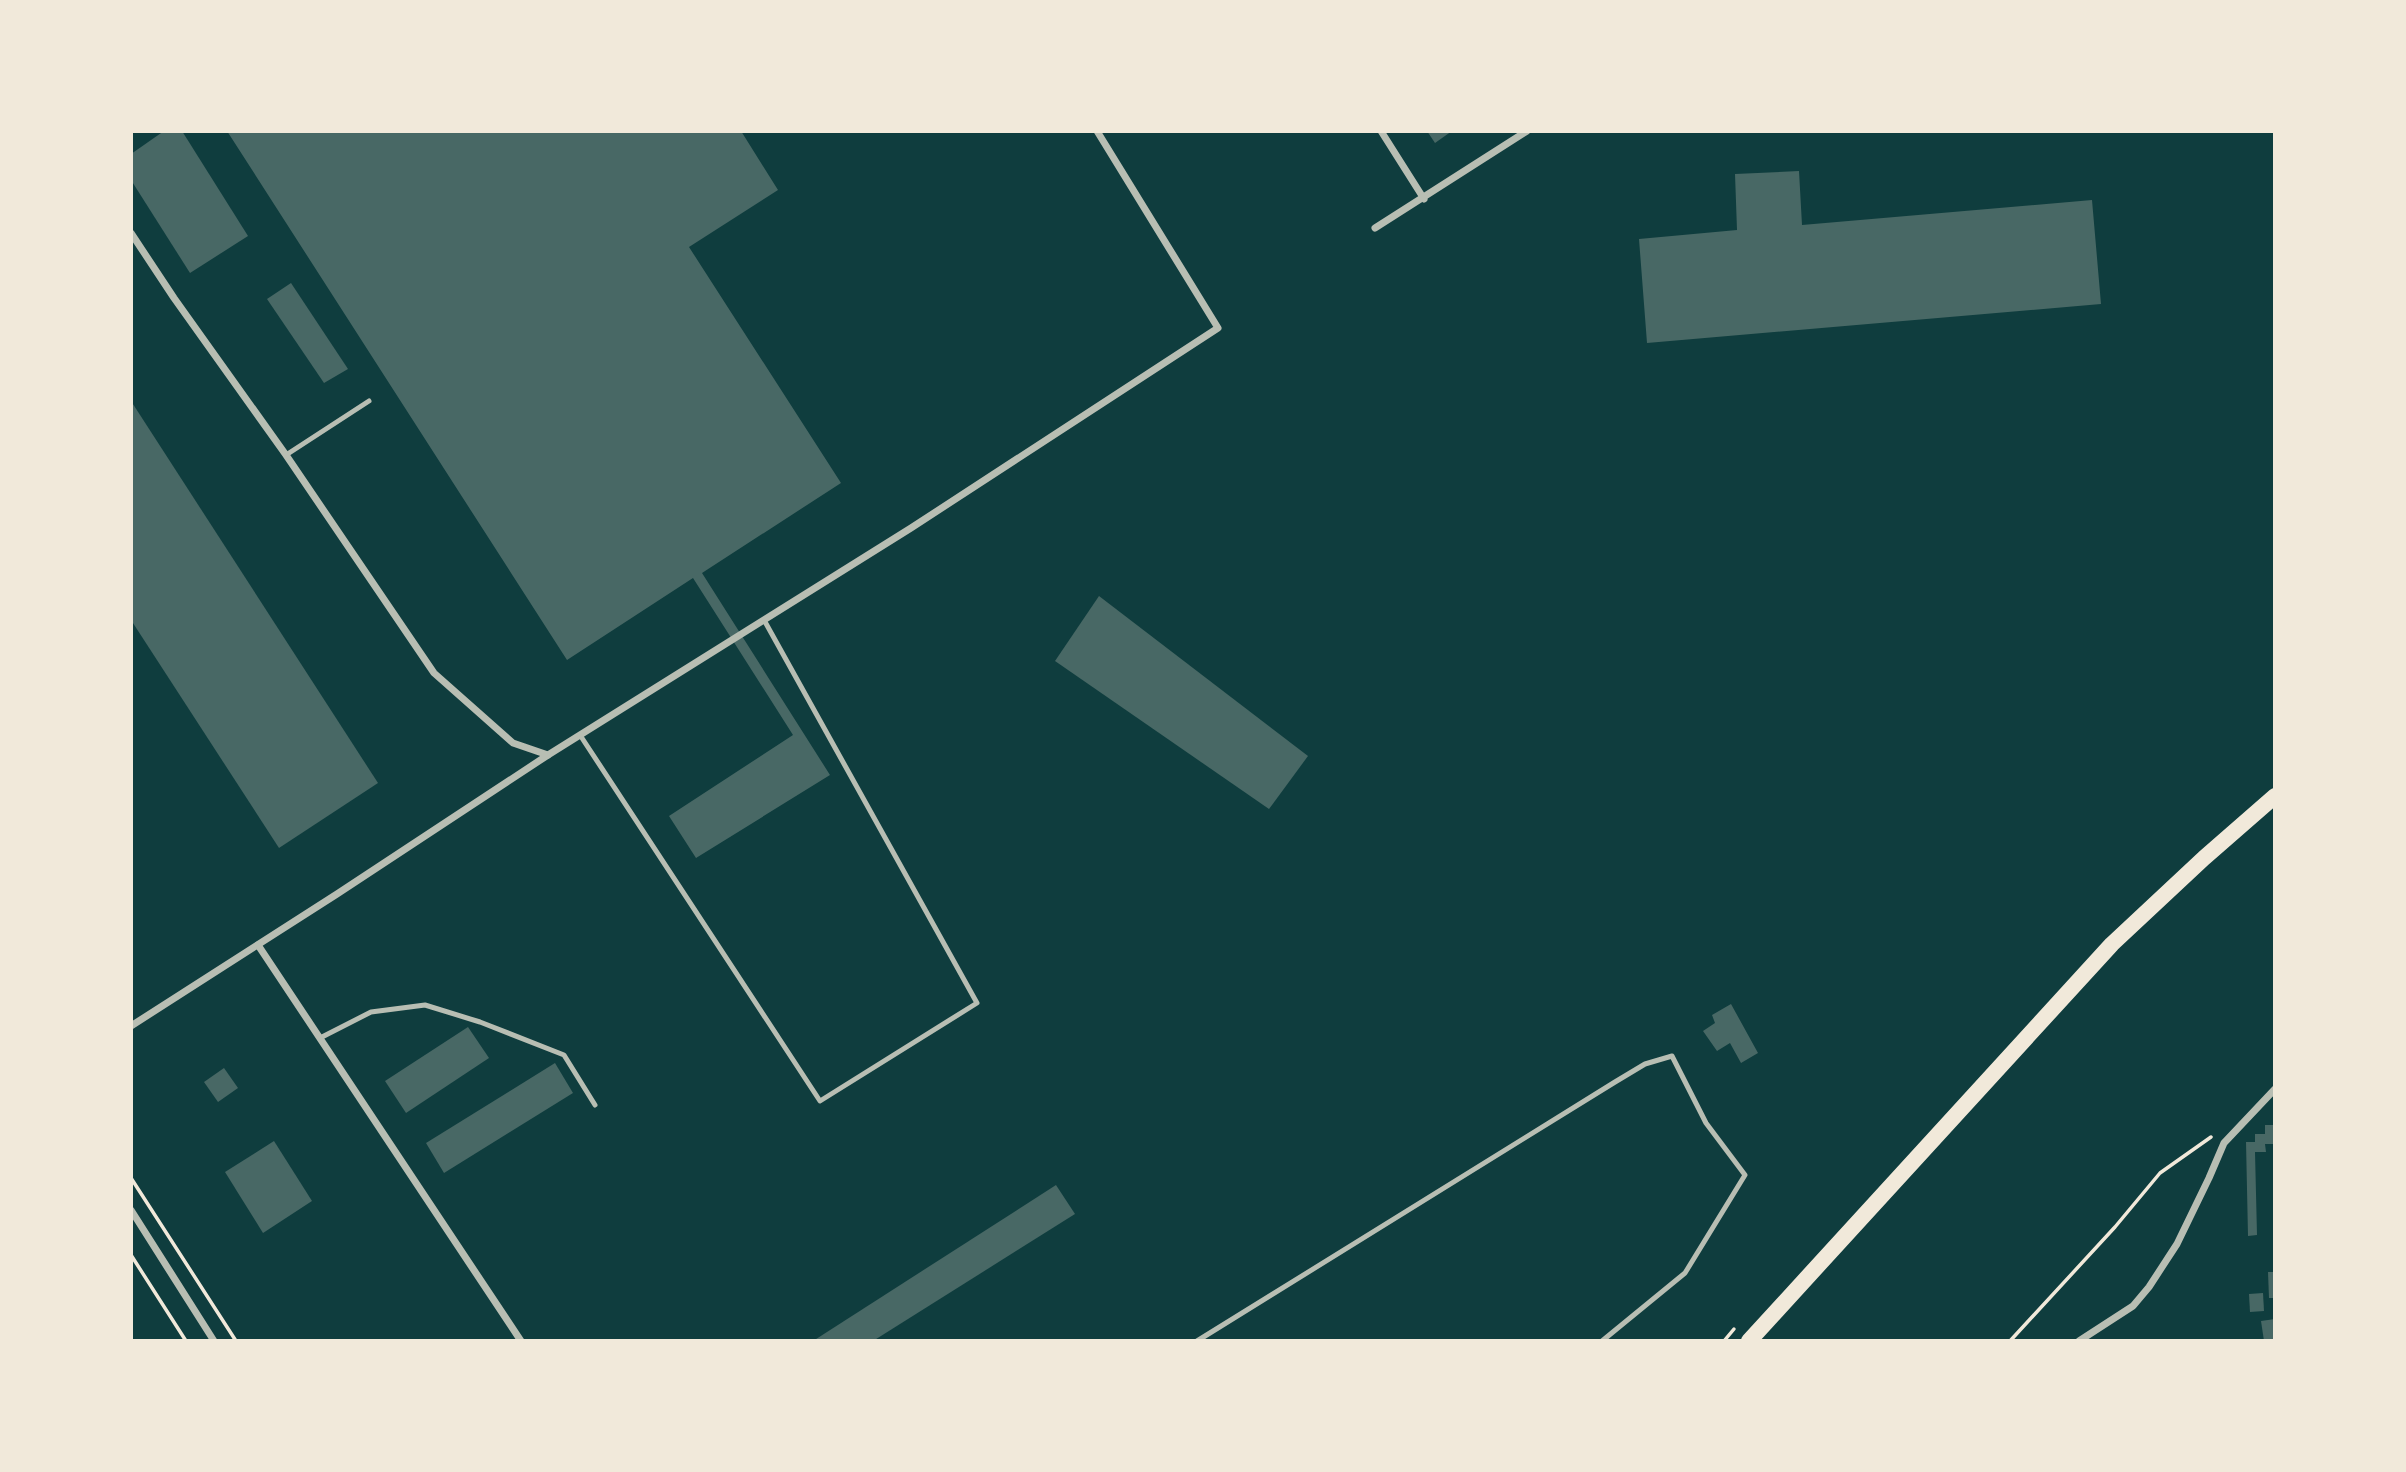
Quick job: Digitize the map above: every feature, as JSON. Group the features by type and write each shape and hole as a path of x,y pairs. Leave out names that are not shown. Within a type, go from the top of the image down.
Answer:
{"main road":[{"path":"1749,1341 2112,944 2275,796"}],"street":[{"path":"131,1026 548,755 764,620 1218,328 1097,131"},
{"path":"1381,131 1424,199"},
{"path":"1375,228 1527,131"},
{"path":"131,233 286,455 433,673 513,743 548,755"},
{"path":"258,945 521,1341"},
{"path":"2079,1341 2133,1306 2149,1287 2177,1244 2224,1143 2275,1089"},
{"path":"131,1210 215,1341"}],"lane":[{"path":"286,455 369,401"},
{"path":"580,735 820,1101 977,1003 764,620"},
{"path":"320,1038 372,1012 425,1004 564,1055 595,1105"},
{"path":"1197,1341 1615,1082 1645,1064 1672,1056 1706,1123 1745,1175 1685,1273 1602,1341"}],"path":[{"path":"2010,1341 2115,1227 2160,1173 2213,1136"},
{"path":"131,1178 236,1341"},
{"path":"131,1255 186,1341"}],"building":[{"path":"164,131 182,131 248,236 190,273 131,180 131,154"},
{"path":"227,131 741,131 778,190 689,247 841,483 702,573 830,775 696,858 669,816 793,735 693,578 567,660"},
{"path":"1427,131 1452,131 1435,143"},
{"path":"1799,171 1802,225 2092,200 2101,304 1647,343 1639,239 1737,230 1735,174"},
{"path":"291,283 348,369 324,383 267,299"},
{"path":"131,401 378,783 279,848 131,620"},
{"path":"1099,596 1308,756 1269,809 1055,661"},
{"path":"1731,1004 1758,1053 1741,1063 1730,1043 1717,1051 1703,1031 1715,1023 1712,1015"},
{"path":"468,1027 489,1058 406,1113 385,1081"},
{"path":"555,1063 573,1093 444,1173 426,1143"},
{"path":"224,1068 238,1088 218,1102 204,1082"},
{"path":"2265,1125 2275,1125 2274,1144 2265,1144 2266,1152 2255,1152 2257,1235 2248,1236 2246,1142 2255,1142 2255,1134 2265,1134"},
{"path":"274,1141 312,1201 263,1233 225,1172"},
{"path":"1056,1185 1075,1214 873,1341 813,1341"},
{"path":"2268,1272 2275,1272 2275,1298 2269,1298"},
{"path":"2263,1293 2264,1311 2250,1312 2249,1294"},
{"path":"2275,1319 2275,1341 2264,1341 2261,1321"}]}
